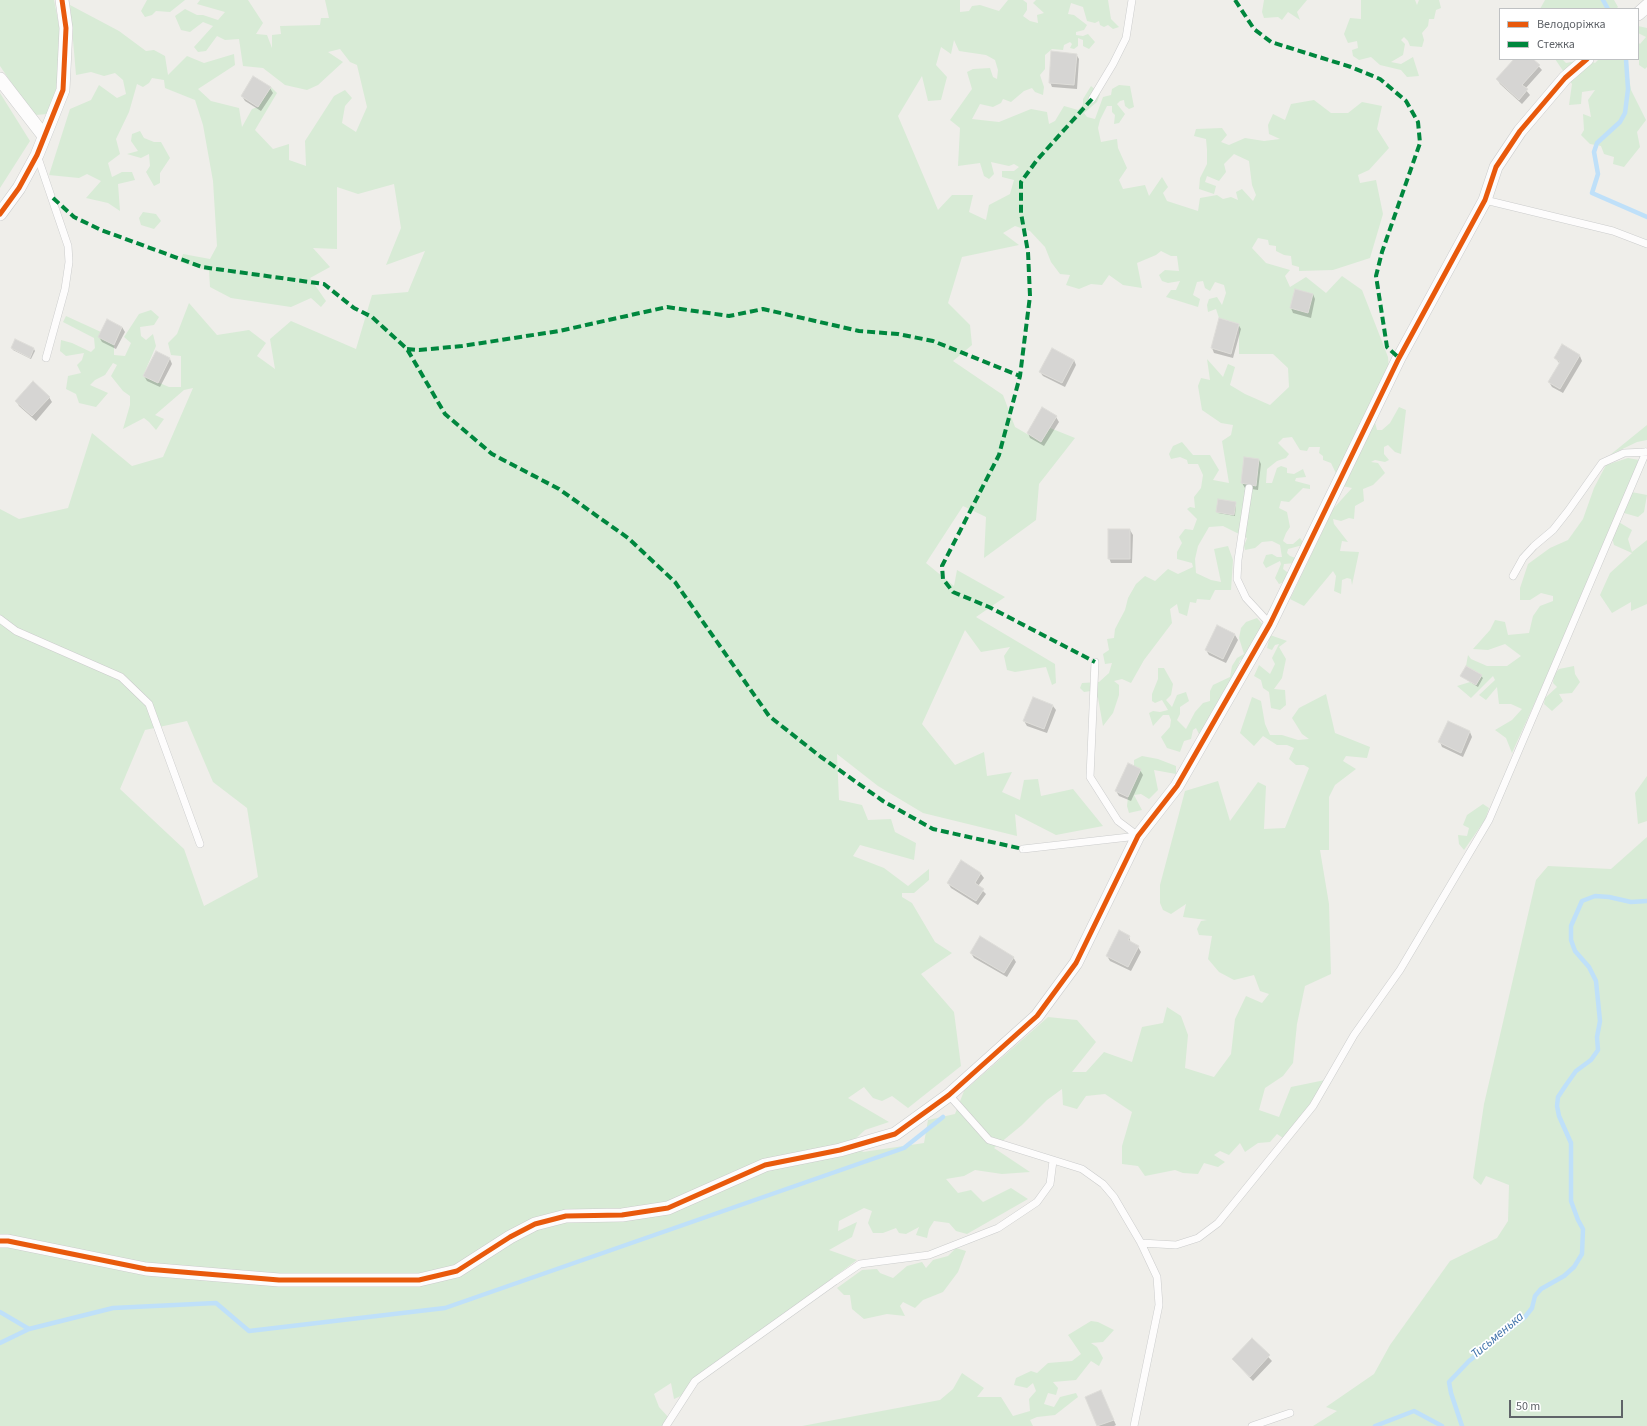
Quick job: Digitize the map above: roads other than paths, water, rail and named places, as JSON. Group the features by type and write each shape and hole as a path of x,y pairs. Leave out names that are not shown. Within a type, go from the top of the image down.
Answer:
{"street":[{"path":"0,214 20,188 37,155 63,90 66,28 62,0"},
{"path":"1639,13 1647,6"},
{"path":"0,1241 8,1241 146,1269 279,1280 419,1280 457,1271 510,1237 535,1224 566,1216 622,1215 668,1208 765,1164 840,1150 895,1134 950,1095 1037,1016 1076,963 1138,836 1177,786 1270,624 1399,358 1485,200 1496,166 1520,131 1565,78 1586,60"},
{"path":"0,79 44,136"}],"lane":[{"path":"1092,99 1113,64 1126,38 1132,0"},
{"path":"37,155 68,246 69,262 65,289 46,358"},
{"path":"1485,200 1613,231 1647,244"},
{"path":"1141,1243 1176,1245 1198,1238 1218,1223 1313,1106 1354,1035 1400,970 1489,820 1647,452 1624,453 1602,463 1568,511 1553,530 1527,554 1513,576"},
{"path":"1249,488 1238,560 1237,579 1246,598 1270,624"},
{"path":"0,619 16,631 121,677 149,704 200,844"},
{"path":"1095,662 1090,777 1118,820 1138,836"},
{"path":"1023,849 1138,836"},
{"path":"950,1095 989,1140 1082,1169 1104,1184 1114,1197 1141,1243 1157,1278 1159,1305 1134,1426"},
{"path":"666,1426 695,1381 835,1280 860,1264 929,1256 998,1228 1037,1202 1050,1184 1053,1161"},
{"path":"1252,1426 1290,1413"}],"waterway":[{"name":"Тисьменька","path":"1603,0 1607,8"},
{"name":"Тисьменька","path":"1626,60 1628,89 1625,113 1620,122 1597,143 1594,152 1598,174 1592,193 1647,217"},
{"name":"Тисьменька","path":"1462,1426 1449,1382 1469,1361 1525,1317 1532,1308 1535,1296 1541,1289 1564,1276 1574,1267 1582,1254 1583,1229 1571,1201 1571,1143 1559,1116 1557,1106 1558,1097 1576,1071 1591,1060 1598,1050 1597,1037 1600,1021 1596,981 1589,967 1575,951 1571,940 1571,926 1582,901 1595,896 1609,897 1631,902 1647,901"},
{"path":"0,1343 29,1329 113,1308 216,1303 249,1331 445,1308 904,1148 943,1117"},
{"path":"0,1312 29,1329"},
{"path":"1375,1426 1414,1411 1442,1426"}]}
